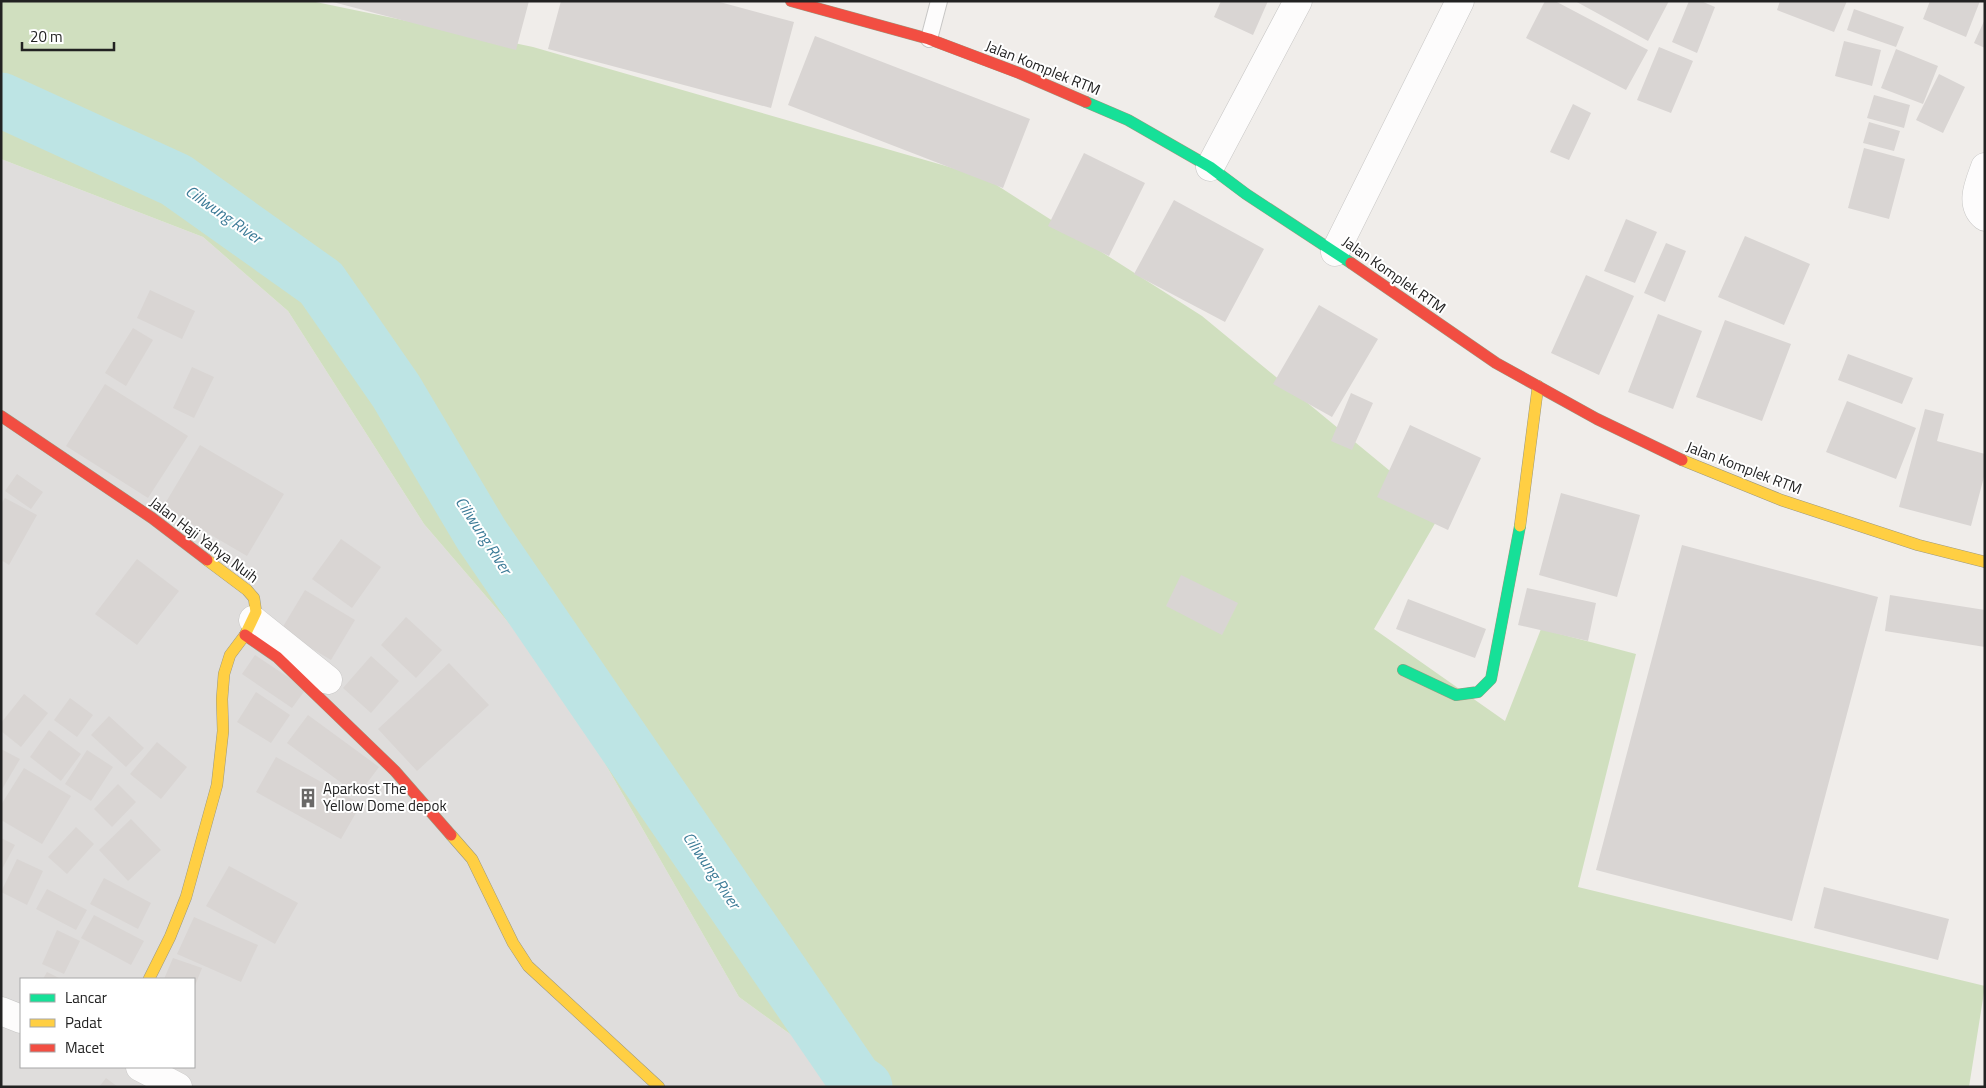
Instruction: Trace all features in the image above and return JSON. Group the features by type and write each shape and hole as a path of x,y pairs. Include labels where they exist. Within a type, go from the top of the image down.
{"street":[{"name":"Jalan Komplek RTM","path":"791,1 929,39 1073,95 1128,120 1210,167 1246,194 1335,252 1496,363 1622,432 1729,480 1781,500 1918,545 1985,562"},
{"path":"1210,167 1298,1"},
{"path":"1335,252 1460,1"},
{"path":"1985,168 1976,203 1978,212 1985,217"},
{"path":"1403,670 1456,695 1478,692 1491,679 1523,509 1538,386"},
{"name":"Jalan Haji Yahya Nuih","path":"1,416 152,518 248,590 254,598 256,605 248,627"},
{"path":"248,627 328,680"},
{"path":"150,978 170,937 186,897 215,794 223,731 222,699 224,674 230,655 248,627"},
{"path":"248,627 395,771 472,858 513,943 528,966 659,1087"},
{"path":"1,1011 20,1019"},
{"path":"142,1068 178,1087"}],"lane":[{"path":"929,39 939,1"}],"shaded area":[{"path":"1,159 203,237 288,311 424,524 556,678 739,997 863,1087 1,1087"}],"green space":[{"path":"1,1 311,1 533,47 984,177 1202,316 1441,513 1374,629 1505,721 1541,629 1636,654 1578,887 1985,986 1969,1087 863,1087 739,997 556,678 424,524 288,311 203,237 1,159"}],"building":[{"path":"329,1 529,1 516,50"},
{"path":"561,1 716,1 794,22 771,108 548,49"},
{"path":"1221,1 1268,1 1253,35 1214,17"},
{"path":"1545,1 1555,1 1648,50 1626,90 1526,38"},
{"path":"1575,1 1669,1 1648,41"},
{"path":"1689,1 1701,1 1715,7 1697,53 1672,42"},
{"path":"1780,1 1847,1 1834,32 1777,10"},
{"path":"1930,1 1980,1 1966,37 1923,19"},
{"path":"1854,9 1904,27 1896,47 1847,30"},
{"path":"1985,19 1985,48 1974,43"},
{"path":"815,36 1030,119 1003,188 788,105"},
{"path":"1844,41 1881,50 1872,86 1835,76"},
{"path":"1659,47 1693,61 1671,113 1637,100"},
{"path":"1896,49 1938,66 1923,104 1881,88"},
{"path":"1939,74 1965,87 1943,133 1916,120"},
{"path":"1874,95 1910,105 1904,128 1867,118"},
{"path":"1573,104 1591,113 1569,160 1550,152"},
{"path":"1869,122 1900,131 1894,151 1863,143"},
{"path":"1864,148 1905,159 1889,219 1848,208"},
{"path":"1084,153 1145,183 1109,256 1048,226"},
{"path":"1174,200 1264,249 1225,322 1134,274"},
{"path":"1626,219 1657,232 1635,283 1604,271"},
{"path":"1745,236 1810,264 1784,325 1718,297"},
{"path":"1666,243 1686,251 1665,302 1644,293"},
{"path":"1586,275 1634,296 1599,375 1551,353"},
{"path":"150,290 195,311 182,339 137,318"},
{"path":"1319,305 1378,339 1332,417 1273,384"},
{"path":"1658,314 1702,331 1673,409 1628,392"},
{"path":"1725,320 1791,344 1762,421 1696,397"},
{"path":"133,328 153,340 126,386 105,373"},
{"path":"1848,354 1913,378 1902,404 1838,380"},
{"path":"192,367 214,377 194,418 173,408"},
{"path":"105,384 188,436 148,498 66,446"},
{"path":"1351,393 1373,403 1352,450 1331,441"},
{"path":"1847,401 1916,428 1896,479 1826,452"},
{"path":"1925,409 1944,414 1937,441 1985,454 1985,473 1971,526 1899,507"},
{"path":"1410,425 1481,458 1448,530 1377,497"},
{"path":"200,445 284,494 247,556 163,507"},
{"path":"17,474 43,492 31,509 5,491"},
{"path":"1561,493 1640,515 1617,597 1539,575"},
{"path":"5,498 37,515 9,565 1,560 1,504"},
{"path":"341,539 381,567 352,608 312,579"},
{"path":"1682,545 1878,597 1792,921 1596,870"},
{"path":"137,559 179,591 137,645 95,614"},
{"path":"1181,575 1238,603 1222,635 1166,606"},
{"path":"1527,588 1596,603 1588,641 1518,625"},
{"path":"305,590 355,620 331,660 281,630"},
{"path":"1890,595 1985,610 1985,647 1885,631"},
{"path":"1408,599 1486,629 1475,658 1396,629"},
{"path":"406,617 442,650 416,678 381,645"},
{"path":"255,655 306,689 292,708 242,674"},
{"path":"371,656 399,681 371,713 343,688"},
{"path":"449,663 489,705 417,771 378,729"},
{"path":"256,692 290,715 271,743 237,722"},
{"path":"24,694 48,713 21,747 1,731 1,723"},
{"path":"70,698 93,715 77,737 54,720"},
{"path":"308,715 379,767 358,795 287,743"},
{"path":"109,716 144,748 126,767 91,735"},
{"path":"49,730 81,754 61,781 30,757"},
{"path":"157,742 187,767 161,799 130,774"},
{"path":"1,749 20,759 1,791"},
{"path":"87,750 113,767 91,801 65,784"},
{"name":"Aparkost The Yellow Dome depok","path":"276,757 361,804 341,839 256,792"},
{"path":"24,768 71,796 42,844 1,820 1,805"},
{"path":"118,784 136,802 112,827 94,809"},
{"path":"131,819 161,850 128,881 99,850"},
{"path":"76,827 94,844 67,874 48,857"},
{"path":"1,838 15,845 1,871"},
{"path":"17,859 43,871 27,905 1,892"},
{"path":"229,866 298,903 275,944 206,906"},
{"path":"104,878 151,903 138,929 90,904"},
{"path":"1824,887 1949,919 1938,960 1814,928"},
{"path":"47,889 87,910 76,930 36,909"},
{"path":"94,915 144,941 131,965 81,938"},
{"path":"194,917 258,945 241,982 177,954"},
{"path":"57,930 80,941 64,974 42,964"},
{"path":"173,958 202,968 195,986 195,978 164,978"},
{"path":"47,972 59,978 44,978"},
{"path":"106,1078 118,1087 99,1087"}],"waterway":[{"name":"Ciliwung River","path":"1,100 176,180 321,283 396,391 481,534 855,1080 865,1087"}],"traffic: fast":[{"path":"1086,102 1128,120 1210,167 1246,194 1351,263"},
{"path":"1403,670 1456,695 1478,692 1491,679 1520,526"}],"traffic: slow":[{"path":"1520,526 1538,386"},
{"path":"1682,460 1781,500 1918,545 1985,562"},
{"path":"150,978 170,937 186,897 217,785 223,731 222,699 224,674 230,655 245,635 256,612 254,598 247,590 207,560"},
{"path":"451,835 472,859 513,943 528,966 659,1087"}],"traffic: jam":[{"path":"791,1 929,39 1019,73 1086,102"},
{"path":"1351,263 1496,363 1597,419 1682,460"},
{"path":"1,416 152,518 207,560"},
{"path":"245,635 277,657 395,771 451,835"}],"place":[{"name":"Aparkost The Yellow Dome depok","path":"308,798"}]}
